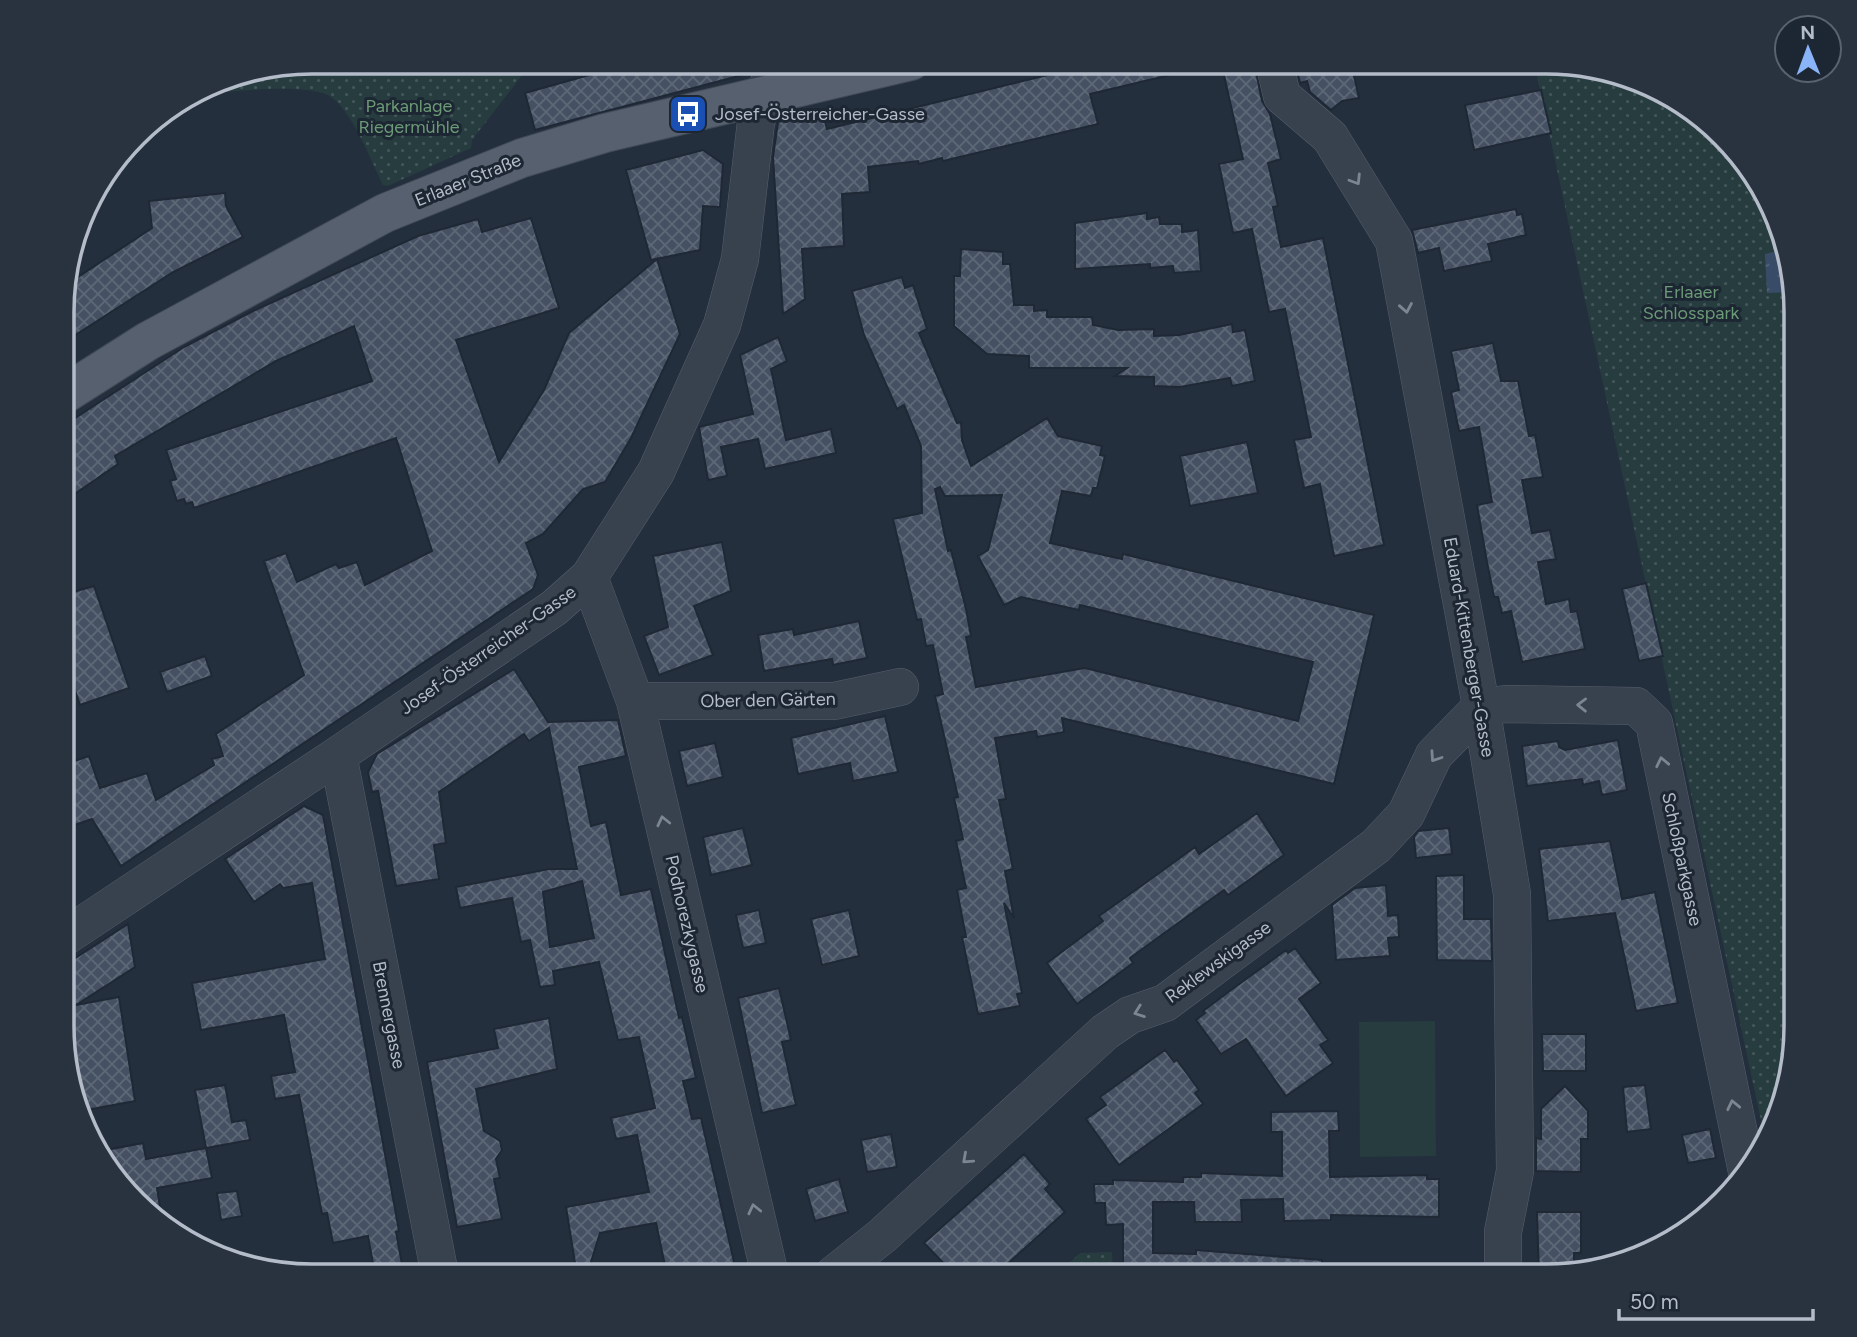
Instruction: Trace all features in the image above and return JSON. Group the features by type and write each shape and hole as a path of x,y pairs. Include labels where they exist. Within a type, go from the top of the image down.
{"main road":[{"name":"Erlaaer Straße","path":"74,388 148,341 385,213 534,154 770,79 809,74"}],"street":[{"name":"Eduard-Kittenberger-Gasse","path":"1277,74 1282,96 1330,137 1394,241 1481,707 1512,894 1515,1171 1503,1232 1503,1264"},
{"name":"Josef-Österreicher-Gasse","path":"74,931 554,608 589,577 656,472 722,326 740,259 756,122 770,79"},
{"name":"Podhorezkygasse","path":"589,577 635,701 767,1263"},
{"name":"Ober den Gärten","path":"635,701 834,701 900,687"},
{"name":"Schloßparkgasse","path":"1481,707 1506,704 1636,706 1654,723 1744,1156"},
{"name":"Reklewskigasse","path":"848,1263 882,1236 1105,1032 1130,1015 1165,1003 1376,846 1406,814 1434,755 1481,707"},
{"name":"Brennergasse","path":"338,755 438,1263"}],"green space":[{"name":"Parkanlage Riegermühle","path":"296,74 523,74 472,140 471,148 388,186 383,185 347,114 331,97 304,90 218,93 265,78"},
{"name":"Erlaaer Schlosspark","path":"1537,74 1561,74 1607,82 1664,105 1690,123 1724,155 1752,193 1765,220 1779,265 1783,296 1783,1041 1779,1072 1762,1124"},
{"path":"1435,1021 1436,1156 1360,1157 1359,1022"},
{"path":"1112,1252 1112,1264 1068,1264 1080,1253"}],"water":[{"path":"1775,252 1783,292 1767,293 1765,254"}],"building":[{"path":"593,74 746,74 535,130 525,93"},
{"path":"1051,74 1174,74 1090,94 1098,124 943,161 942,158 919,164 918,161 868,167 870,192 842,194 844,246 802,249 805,299 783,314 773,157 778,122 822,110 827,129"},
{"path":"1224,74 1256,74 1262,101 1270,114 1281,159 1268,163 1278,206 1273,207 1281,247 1323,238 1384,545 1334,556 1320,484 1304,488 1294,440 1311,437 1285,309 1269,312 1252,229 1233,233 1219,164 1243,159"},
{"path":"1298,74 1354,74 1359,98 1342,101 1331,110 1310,92 1307,81 1300,83"},
{"path":"1541,90 1551,133 1474,150 1465,105"},
{"path":"703,150 723,164 720,207 703,206 700,250 651,260 626,170"},
{"path":"225,193 226,206 243,237 173,272 74,336 76,278 152,228 149,201"},
{"path":"1516,209 1517,215 1522,214 1526,235 1488,244 1492,261 1444,271 1439,248 1418,253 1412,230"},
{"path":"1147,213 1147,219 1159,217 1160,224 1182,224 1182,232 1198,230 1201,271 1174,273 1173,266 1150,268 1150,264 1075,269 1075,223"},
{"path":"531,218 559,308 456,340 499,462 544,390 569,333 657,259 680,334 631,438 605,482 583,489 543,534 526,543 538,575 533,589 121,866 92,819 74,825 74,761 89,756 100,788 147,773 156,800 214,765 212,759 223,756 216,734 304,675 264,561 286,553 297,582 336,564 339,568 357,562 365,585 432,551 396,438 194,508 192,502 186,504 184,499 177,501 170,481 176,479 166,450 372,381 354,326 276,361 115,456 118,464 74,494 74,419 184,347 253,311 418,236 478,219 482,232"},
{"path":"961,249 1003,252 1003,264 1010,264 1014,305 1034,305 1034,311 1047,310 1047,317 1092,317 1093,325 1118,330 1154,329 1154,336 1179,335 1232,324 1233,332 1245,330 1255,381 1232,386 1230,378 1180,387 1154,386 1154,377 1115,376 1127,368 1029,368 1029,356 987,354 954,326 954,276 960,276"},
{"path":"902,277 905,288 913,285 927,329 919,333 957,423 961,422 962,440 971,466 1047,418 1058,436 1102,446 1100,455 1105,456 1097,488 1093,488 1091,496 1062,491 1050,543 1122,559 1123,554 1374,615 1334,784 1062,718 1064,732 1037,737 1036,731 995,738 1006,799 999,800 1013,869 1005,871 1014,918 1004,903 1022,993 1017,994 1020,1006 978,1014 962,937 966,937 957,890 966,888 956,841 963,839 954,798 958,797 935,696 943,694 933,645 926,646 921,619 917,620 893,519 922,513 921,446 904,405 897,409 864,335 852,291","holes":["940,487 945,496 1002,495 988,550 978,556 1004,605 1021,597 1079,610 1080,605 1313,662 1298,721 1085,668 976,687 966,637 971,636 966,609 951,550 948,551 935,489"]},
{"path":"778,337 787,361 771,369 786,440 831,429 836,453 765,469 758,439 721,447 727,476 708,480 699,427 753,414 740,355"},
{"path":"1493,343 1501,381 1518,381 1529,436 1535,435 1543,477 1522,480 1532,533 1550,530 1556,559 1538,562 1546,604 1569,599 1571,612 1577,611 1585,649 1522,662 1511,611 1502,613 1498,597 1494,597 1487,562 1477,505 1492,502 1479,427 1459,431 1451,392 1459,390 1451,351"},
{"path":"1247,442 1258,493 1190,506 1180,456"},
{"path":"722,542 731,591 694,606 713,655 659,675 644,636 668,627 653,556"},
{"path":"1646,583 1663,656 1639,661 1622,589"},
{"path":"94,586 129,688 80,705 74,688 74,592"},
{"path":"859,621 867,658 833,665 832,659 764,671 758,635 793,629 794,635"},
{"path":"205,656 212,676 167,692 160,672"},
{"path":"514,669 548,722 618,720 626,756 579,767 591,826 606,822 621,895 651,889 679,1018 682,1017 696,1078 683,1081 692,1119 701,1118 734,1263 665,1263 656,1223 600,1233 591,1263 575,1263 566,1207 649,1192 637,1135 616,1139 611,1118 655,1108 639,1037 618,1040 599,962 553,971 555,985 540,987 530,940 521,942 512,898 460,908 456,887 549,869 577,869 549,728 529,741 524,734 439,792 446,843 434,845 439,879 396,886 378,791 372,792 368,772 377,754","holes":["582,881 594,938 550,947 543,892"]},
{"path":"885,716 898,772 853,781 850,763 798,774 791,738"},
{"path":"1618,740 1627,790 1602,795 1599,781 1583,785 1582,779 1527,786 1522,746 1558,741 1559,747 1565,750"},
{"path":"715,743 723,777 687,786 679,751"},
{"path":"304,806 323,815 399,1231 396,1232 402,1263 373,1263 368,1236 333,1243 327,1213 322,1214 299,1095 275,1099 271,1076 295,1072 284,1015 201,1030 192,983 325,959 312,883 283,888 280,884 254,902 225,859"},
{"path":"1257,813 1284,855 1228,895 1224,890 1203,905 1130,958 1133,963 1077,1004 1047,963 1103,921 1099,916 1195,847 1199,854"},
{"path":"743,828 752,865 711,875 703,837"},
{"path":"1449,828 1452,854 1416,858 1414,837 1418,831"},
{"path":"1610,841 1622,899 1655,892 1678,1003 1636,1011 1615,913 1548,921 1539,849"},
{"path":"1464,875 1464,919 1491,919 1492,961 1437,960 1436,876"},
{"path":"1386,885 1388,916 1398,915 1399,937 1388,938 1390,956 1336,960 1332,905 1355,888"},
{"path":"759,910 766,943 743,948 736,915"},
{"path":"849,910 859,956 822,965 811,919"},
{"path":"128,924 135,967 76,1005 119,997 135,1101 89,1109 78,1072 74,1041 74,959"},
{"path":"1295,948 1321,983 1299,999 1328,1040 1320,1045 1333,1063 1286,1096 1246,1039 1221,1054 1196,1020 1205,1013 1203,1011 1286,950 1288,953"},
{"path":"779,988 791,1040 782,1042 796,1105 762,1113 738,998"},
{"path":"549,1018 557,1069 476,1089 484,1131 500,1141 502,1150 496,1159 500,1178 494,1179 502,1219 457,1227 427,1062 498,1048 494,1029"},
{"path":"1542,1034 1586,1034 1586,1071 1543,1071"},
{"path":"1165,1050 1174,1062 1177,1060 1199,1090 1195,1093 1203,1104 1119,1165 1086,1119 1106,1105 1100,1097"},
{"path":"225,1085 232,1122 246,1120 250,1140 206,1148 195,1090"},
{"path":"1645,1085 1651,1129 1627,1132 1623,1087"},
{"path":"1565,1086 1588,1111 1588,1139 1581,1139 1581,1172 1536,1171 1536,1138 1541,1139 1541,1109"},
{"path":"1338,1111 1339,1131 1329,1131 1330,1177 1427,1175 1427,1179 1439,1179 1439,1217 1331,1215 1331,1220 1284,1221 1283,1199 1241,1200 1242,1222 1195,1222 1194,1202 1153,1202 1153,1253 1196,1254 1196,1250 1322,1260 1322,1264 1123,1264 1123,1224 1106,1225 1105,1203 1095,1203 1094,1184 1113,1184 1113,1180 1183,1182 1183,1177 1201,1177 1201,1173 1282,1176 1282,1132 1271,1132 1271,1112"},
{"path":"1710,1129 1716,1158 1688,1163 1682,1135"},
{"path":"891,1134 897,1167 867,1172 861,1140"},
{"path":"143,1143 146,1159 206,1148 212,1178 157,1188 160,1208 133,1182 109,1150"},
{"path":"1024,1154 1050,1184 1045,1189 1065,1212 1008,1264 944,1264 924,1243"},
{"path":"839,1179 848,1212 815,1221 806,1189"},
{"path":"237,1191 242,1216 221,1220 217,1193"},
{"path":"1537,1212 1581,1212 1581,1253 1574,1253 1574,1261 1539,1264"}],"place":[{"name":"Josef-Österreicher-Gasse","path":"688,114"}]}
